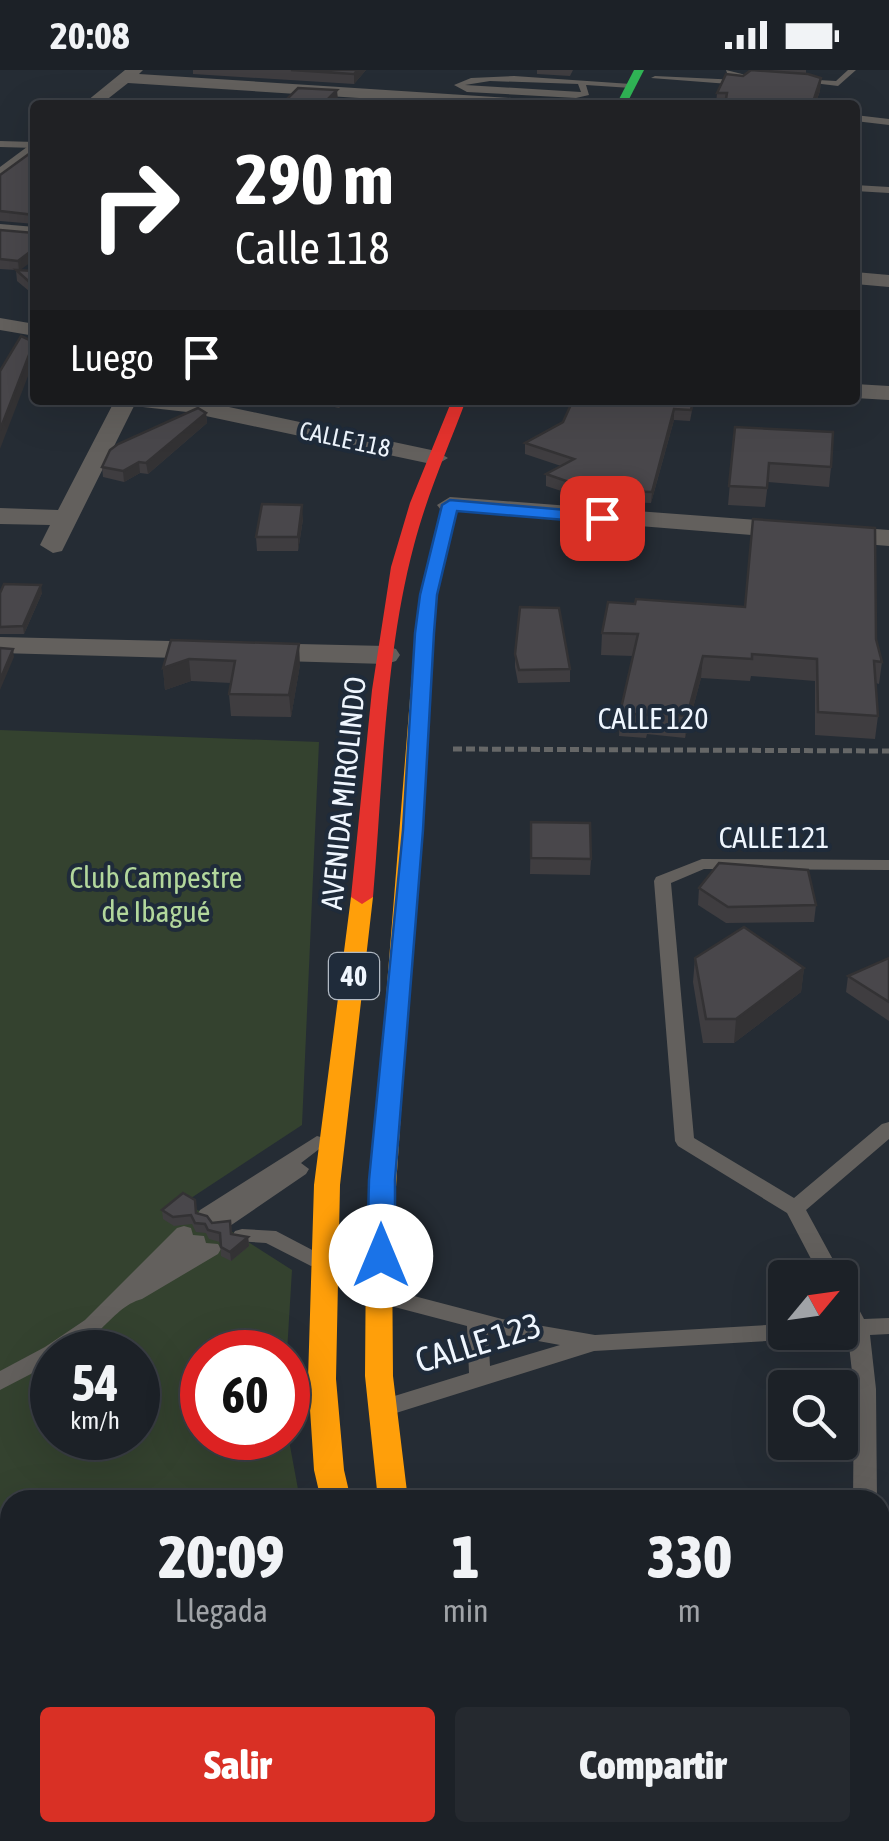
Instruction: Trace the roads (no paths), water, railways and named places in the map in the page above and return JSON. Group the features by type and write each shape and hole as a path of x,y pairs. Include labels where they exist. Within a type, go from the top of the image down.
{"main road":[{"name":"AVENIDA MIROLINDO","path":"334,1490 322,1379 322,1264 386,655 401,564 456,405"},
{"name":"40","path":"391,1490 381,1435 382,1180 424,633"}],"street":[{"path":"96,100 130,74 355,100 380,70"},
{"path":"0,176 30,152"},
{"path":"0,230 30,232"},
{"path":"860,278 889,281"},
{"path":"0,324 30,329"},
{"path":"860,391 889,393"},
{"path":"53,545 123,405"},
{"name":"CALLE 118","path":"178,405 436,458"},
{"path":"451,507 889,538"},
{"path":"0,516 66,518"},
{"path":"0,645 386,655"}],"lane":[{"path":"730,70 731,74 762,78"},
{"path":"795,81 838,84 852,70"},
{"path":"581,82 586,93 576,96 467,90 458,85 467,76 485,72 641,86 733,84 742,83 746,76"},
{"path":"860,119 889,122"},
{"path":"0,144 30,149"},
{"path":"860,188 889,190"},
{"name":"CALLE 121","path":"795,1208 685,1141 662,881 702,864 889,865"},
{"path":"822,1260 795,1208 889,1130"},
{"path":"334,1139 262,1194 214,1219 334,1139"},
{"path":"262,1194 254,1205 253,1217 258,1228 322,1264"},
{"path":"242,1236 269,1236"},
{"path":"88,1330 197,1241 118,1303"},
{"name":"CALLE 123","path":"380,1295 476,1320 596,1343 768,1333"},
{"path":"476,1320 480,1380"},
{"path":"858,1328 889,1326"},
{"name":"CALLE 123","path":"382,1408 596,1343"},
{"path":"854,1350 864,1389 866,1490"},
{"path":"0,1381 30,1365"}],"park label":[{"name":"Club Campestre de Ibagué","path":"156,894"}]}
